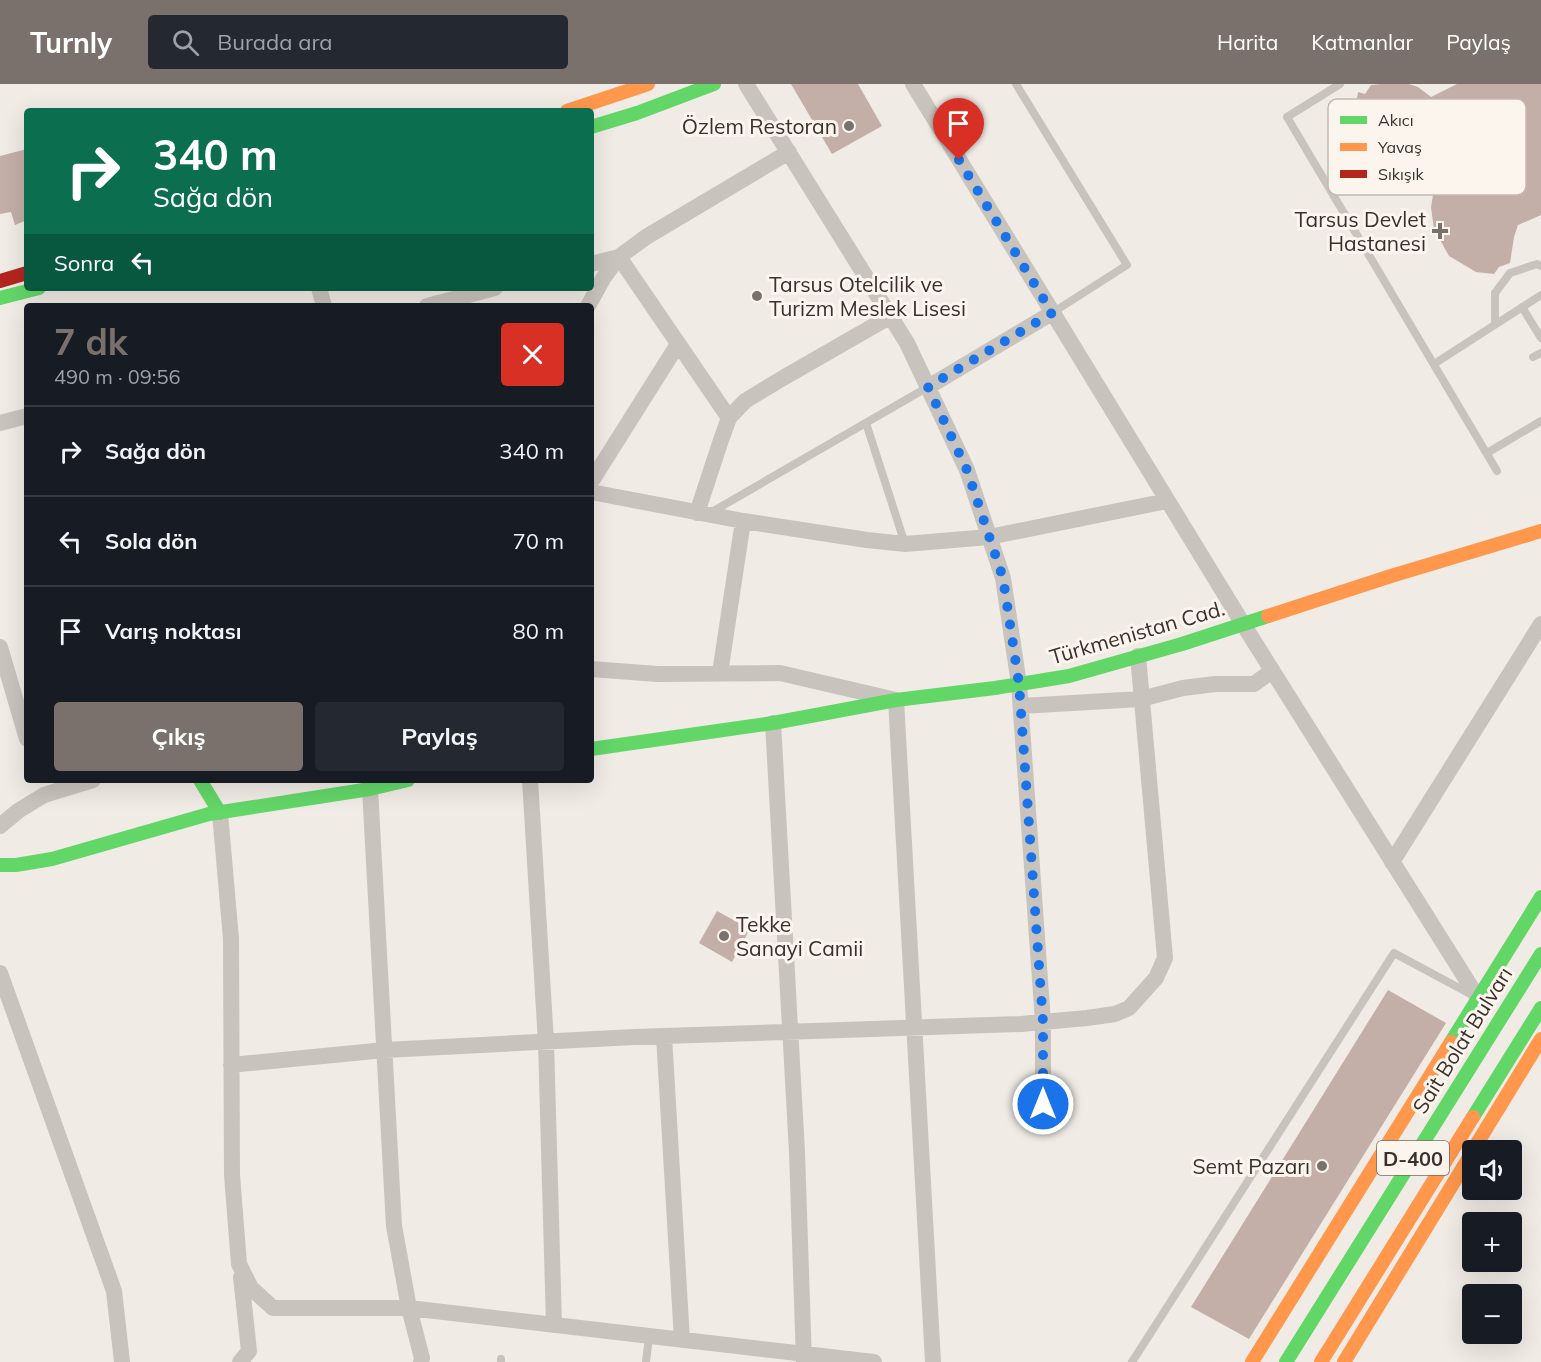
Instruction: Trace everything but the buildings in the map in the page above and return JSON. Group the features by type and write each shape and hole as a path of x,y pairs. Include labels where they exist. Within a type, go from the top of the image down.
{"main road":[{"path":"576,108 648,84"},
{"path":"594,126 637,113 714,84"},
{"path":"0,281 24,274"},
{"path":"0,298 38,292"},
{"name":"Türkmenistan Cad.","path":"594,749 773,723 896,700 1069,676 1138,657 1391,576 1541,531"},
{"path":"203,783 220,813"},
{"path":"0,866 52,859 209,814 395,783"},
{"path":"1252,1362 1541,897"},
{"name":"Sait Bolat Bulvarı","path":"1286,1362 1541,954"},
{"name":"D-400","path":"1322,1362 1541,1008"},
{"path":"1480,1140 1539,1052"},
{"path":"1344,1362 1462,1169"}],"street":[{"path":"746,84 907,343 967,470 1003,578 1021,706 1043,1022 1043,1104"},
{"path":"913,84 1272,671 1478,998"},
{"path":"594,263 619,256 646,237 789,152"},
{"path":"590,303 619,256"},
{"path":"619,256 729,418"},
{"path":"440,303 485,291"},
{"path":"928,387 1052,313"},
{"path":"702,514 720,440 729,418 746,401 891,316"},
{"path":"594,477 678,344"},
{"path":"0,423 24,417"},
{"path":"594,493 743,521 906,544 989,537 1167,501"},
{"path":"720,673 743,521"},
{"path":"1392,862 1541,624"},
{"path":"0,647 24,729"},
{"path":"231,1065 385,1050 664,1036 1043,1022 1116,1014 1129,1008 1156,978 1165,958 1138,657"},
{"path":"594,669 657,674 780,673 896,700 933,1362"},
{"path":"1021,706 1142,699 1204,685 1254,684 1272,671"},
{"path":"773,723 805,1358"},
{"path":"0,826 41,788 74,783"},
{"path":"530,783 546,1042 554,1325"},
{"path":"370,789 394,1226 421,1362"},
{"path":"220,813 231,939 232,1175 249,1351 240,1362"},
{"path":"0,973 114,1291 122,1362"},
{"path":"664,1036 682,1340"},
{"path":"239,1264 250,1288 273,1308 409,1308 682,1340 805,1358 873,1362"}],"lane":[{"path":"1016,84 1127,266 1052,313"},
{"path":"1328,186 1287,117 1340,84"},
{"path":"1334,195 1497,471"},
{"path":"1495,324 1494,293 1505,279 1510,273 1537,264 1541,266"},
{"path":"1434,363 1522,307 1540,300"},
{"path":"1522,307 1541,338"},
{"path":"702,514 928,387"},
{"path":"1487,453 1541,421"},
{"path":"866,423 906,544"},
{"path":"1132,1362 1394,953 1478,998"},
{"path":"646,1362 649,1337"}],"traffic: fast":[{"path":"594,126 637,113 714,84"},
{"path":"0,298 27,291"},
{"path":"594,749 773,723 896,700 1069,676 1182,644 1268,616"},
{"path":"202,783 220,813"},
{"path":"0,865 16,865 52,859 209,814 395,783"},
{"path":"1451,1042 1541,897"},
{"path":"1286,1362 1541,954"},
{"path":"1473,1117 1541,1008"}],"traffic: slow":[{"path":"576,108 648,84"},
{"path":"1268,616 1541,531"},
{"path":"1479,1140 1541,1039"},
{"path":"1252,1362 1451,1042"},
{"path":"1321,1362 1473,1117"},
{"path":"1344,1362 1462,1169"}],"traffic: jam":[{"path":"0,281 24,274"}],"place":[{"name":"Özlem Restoran","path":"849,126"},
{"name":"Tarsus Devlet Hastanesi","path":"1440,231"},
{"name":"Tarsus Otelcilik ve Turizm Meslek Lisesi","path":"757,296"},
{"name":"Tekke Sanayi Camii","path":"724,936"},
{"name":"Semt Pazarı","path":"1322,1166"}],"route":[{"path":"959,160 1052,313 928,387 967,470 1003,578 1019,684 1043,1022 1043,1104"}]}
